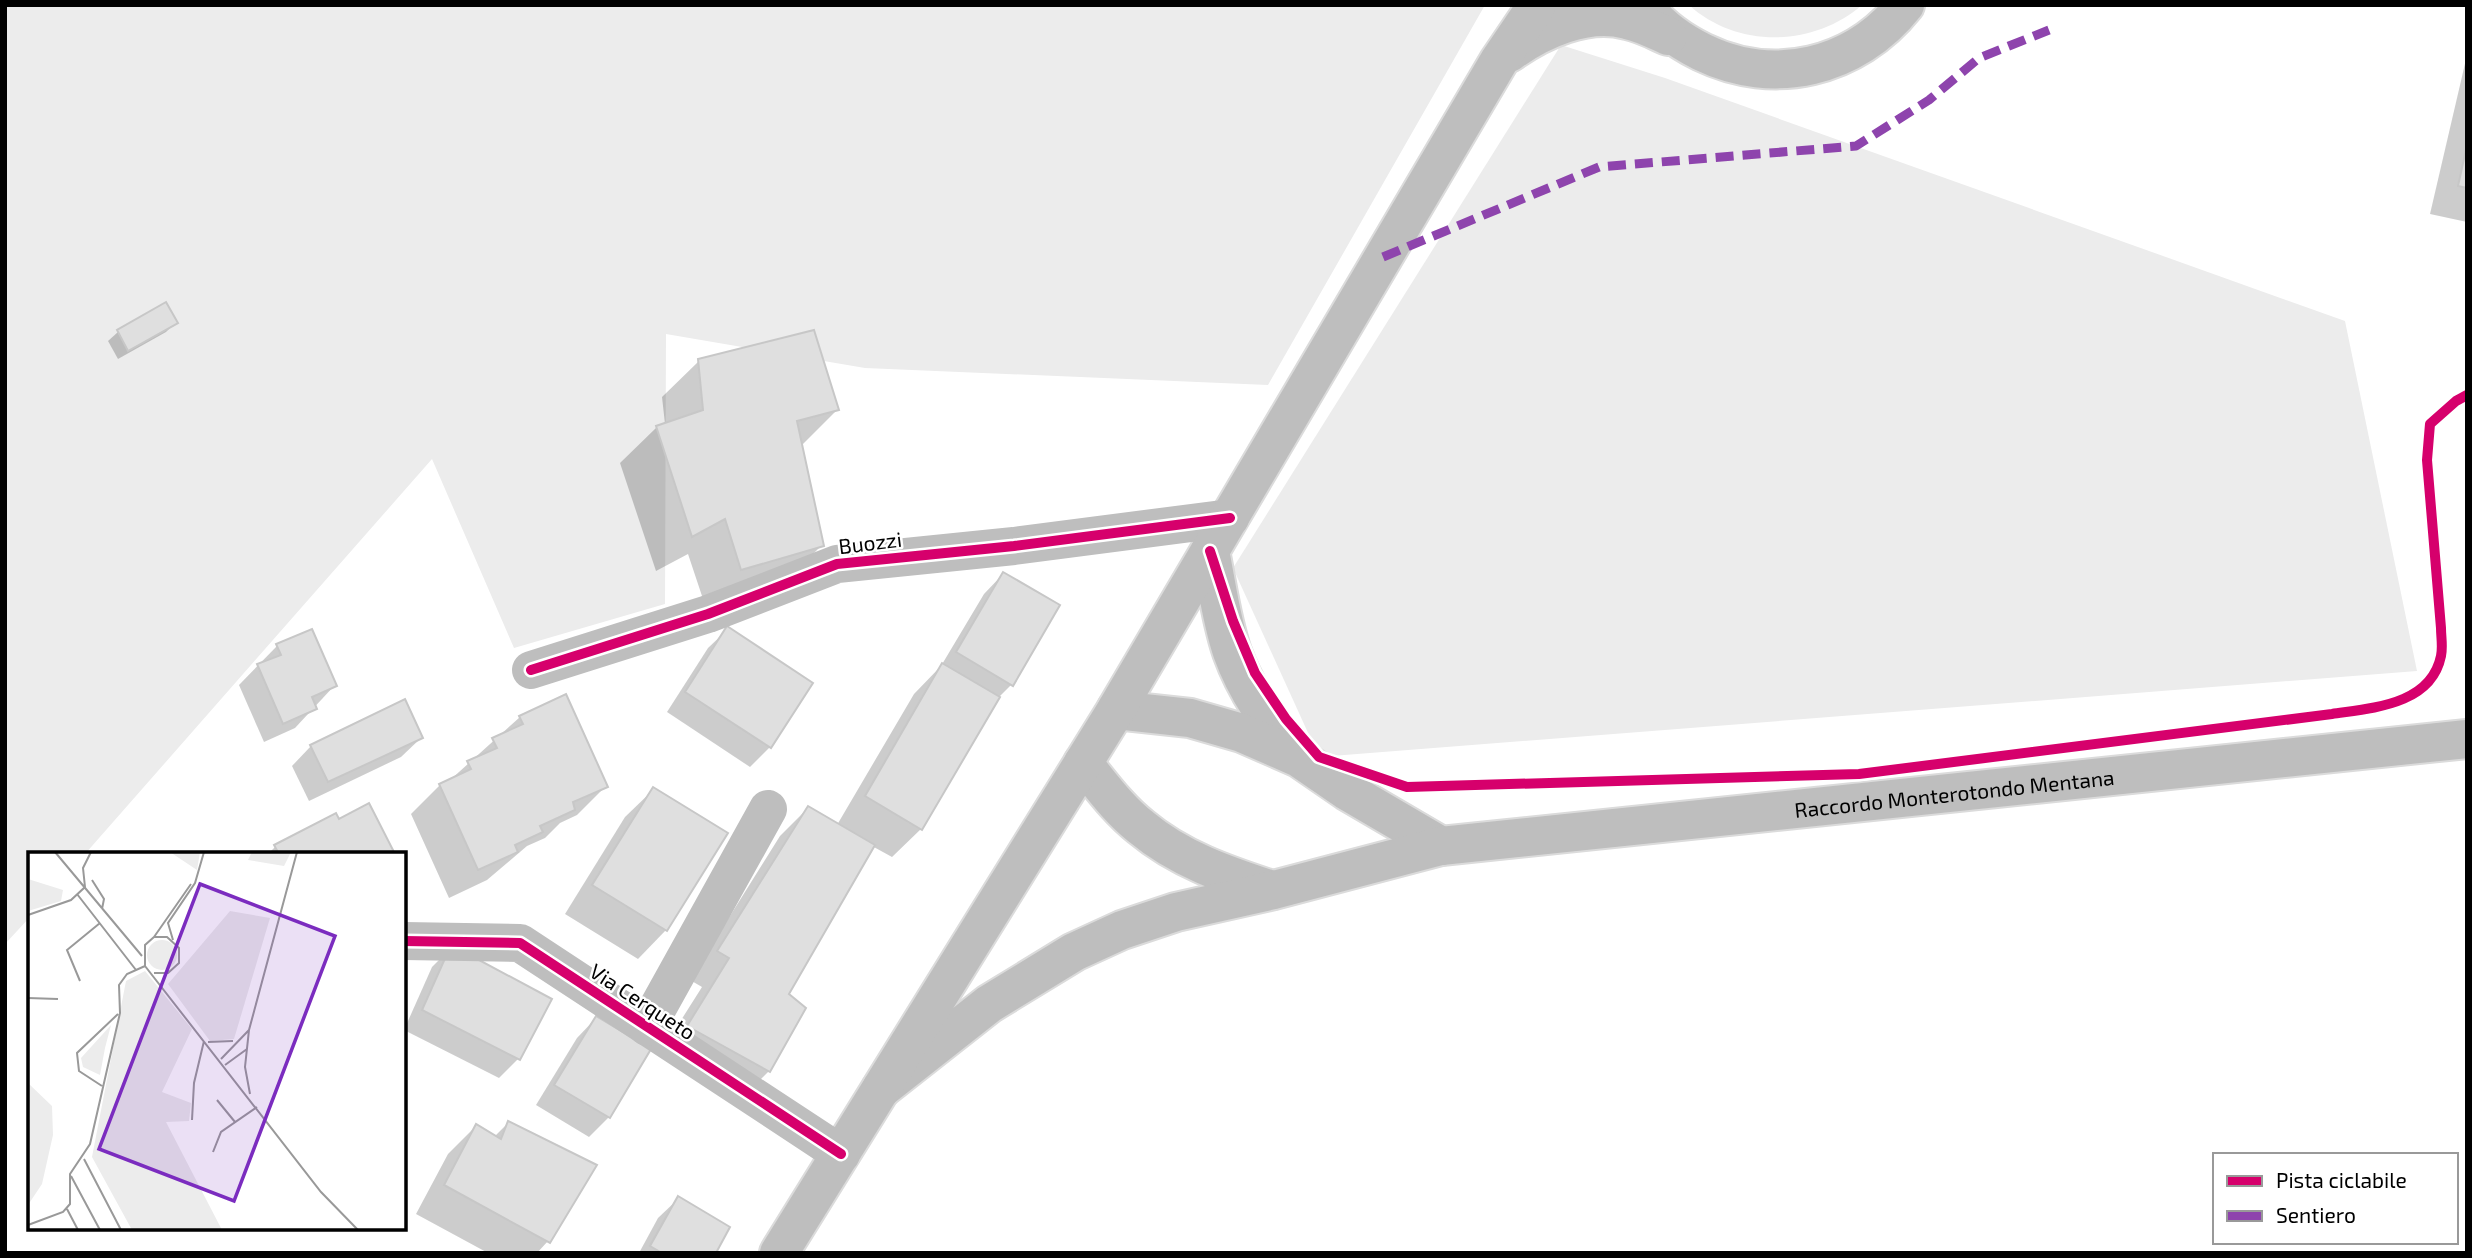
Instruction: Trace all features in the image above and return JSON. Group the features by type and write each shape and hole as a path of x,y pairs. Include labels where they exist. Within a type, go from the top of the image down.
{"main road":[{"path":"779,1253 1116,710 1499,61 1537,5"},
{"path":"1644,5 1651,15 1683,42"},
{"path":"1499,61 1528,40 1552,28 1578,20 1601,17 1626,19 1724,62 1767,70 1812,66 1854,50 1890,23 1905,5"},
{"name":"Buozzi","path":"531,670 708,614 836,564 1013,546 1230,517"},
{"path":"1210,551 1224,626 1241,673 1272,726 1299,758"},
{"path":"1116,710 1190,718 1242,733 1299,758 1347,791 1441,846"},
{"name":"Raccordo Monterotondo Mentana","path":"881,1089 989,1004 1074,952 1122,930 1176,912 1274,890 1441,846 2467,739"},
{"path":"1083,762 1112,799 1139,826 1164,845 1231,877 1274,890"},
{"path":"647,1027 768,809"},
{"name":"Via Cerqueto","path":"406,941 520,943 841,1154"}],"shaded area":[{"path":"5,5 1485,5 1268,385 865,368 666,334 665,604 514,648 432,459 87,852 28,852 28,919 5,944"},
{"path":"1689,5 1862,5 1843,19 1821,29 1776,37 1752,35 1730,29 1708,19"},
{"path":"1561,45 1665,78 2345,321 2417,671 1319,757 1233,568"}],"building":[{"path":"2467,145 2467,188 2458,186"},
{"path":"166,302 178,323 128,351 117,330"},
{"path":"814,330 839,410 797,421 824,546 741,570 725,519 692,537 656,426 703,410 698,359"},
{"path":"1003,572 1060,605 1013,686 956,652"},
{"path":"727,626 813,683 771,748 685,692"},
{"path":"312,629 337,686 312,697 317,709 283,724 257,664 281,655 276,644"},
{"path":"942,663 1000,697 922,830 865,796"},
{"path":"566,694 608,787 573,802 575,810 540,826 543,832 515,845 518,852 478,870 439,784 471,769 467,761 497,748 492,738 523,724 519,716"},
{"path":"405,699 423,738 328,782 310,745"},
{"path":"653,787 728,833 667,931 592,885"},
{"path":"369,803 394,852 278,852 274,845 336,813 339,819"},
{"path":"808,806 875,845 789,994 806,1008 770,1072 687,1026 729,958 717,951"},
{"path":"451,945 552,999 520,1060 422,1010"},
{"path":"596,1016 651,1049 610,1118 554,1085"},
{"path":"508,1121 597,1165 550,1243 444,1185 476,1124 501,1139"},
{"path":"678,1196 730,1227 716,1253 662,1253 650,1246"}],"marked path":[{"path":"1383,257 1599,167 1856,146 1929,100 1979,58 2049,30"}],"cycle path":[{"path":"1210,551 1233,621 1255,673 1286,719 1319,757 1407,787 1859,774 2348,712 2381,706 2413,694 2425,685 2435,672 2442,649 2427,460 2430,424 2467,395"},
{"path":"531,670 708,614 837,564 1014,546 1230,518"},
{"path":"406,941 520,943 841,1154"}]}
